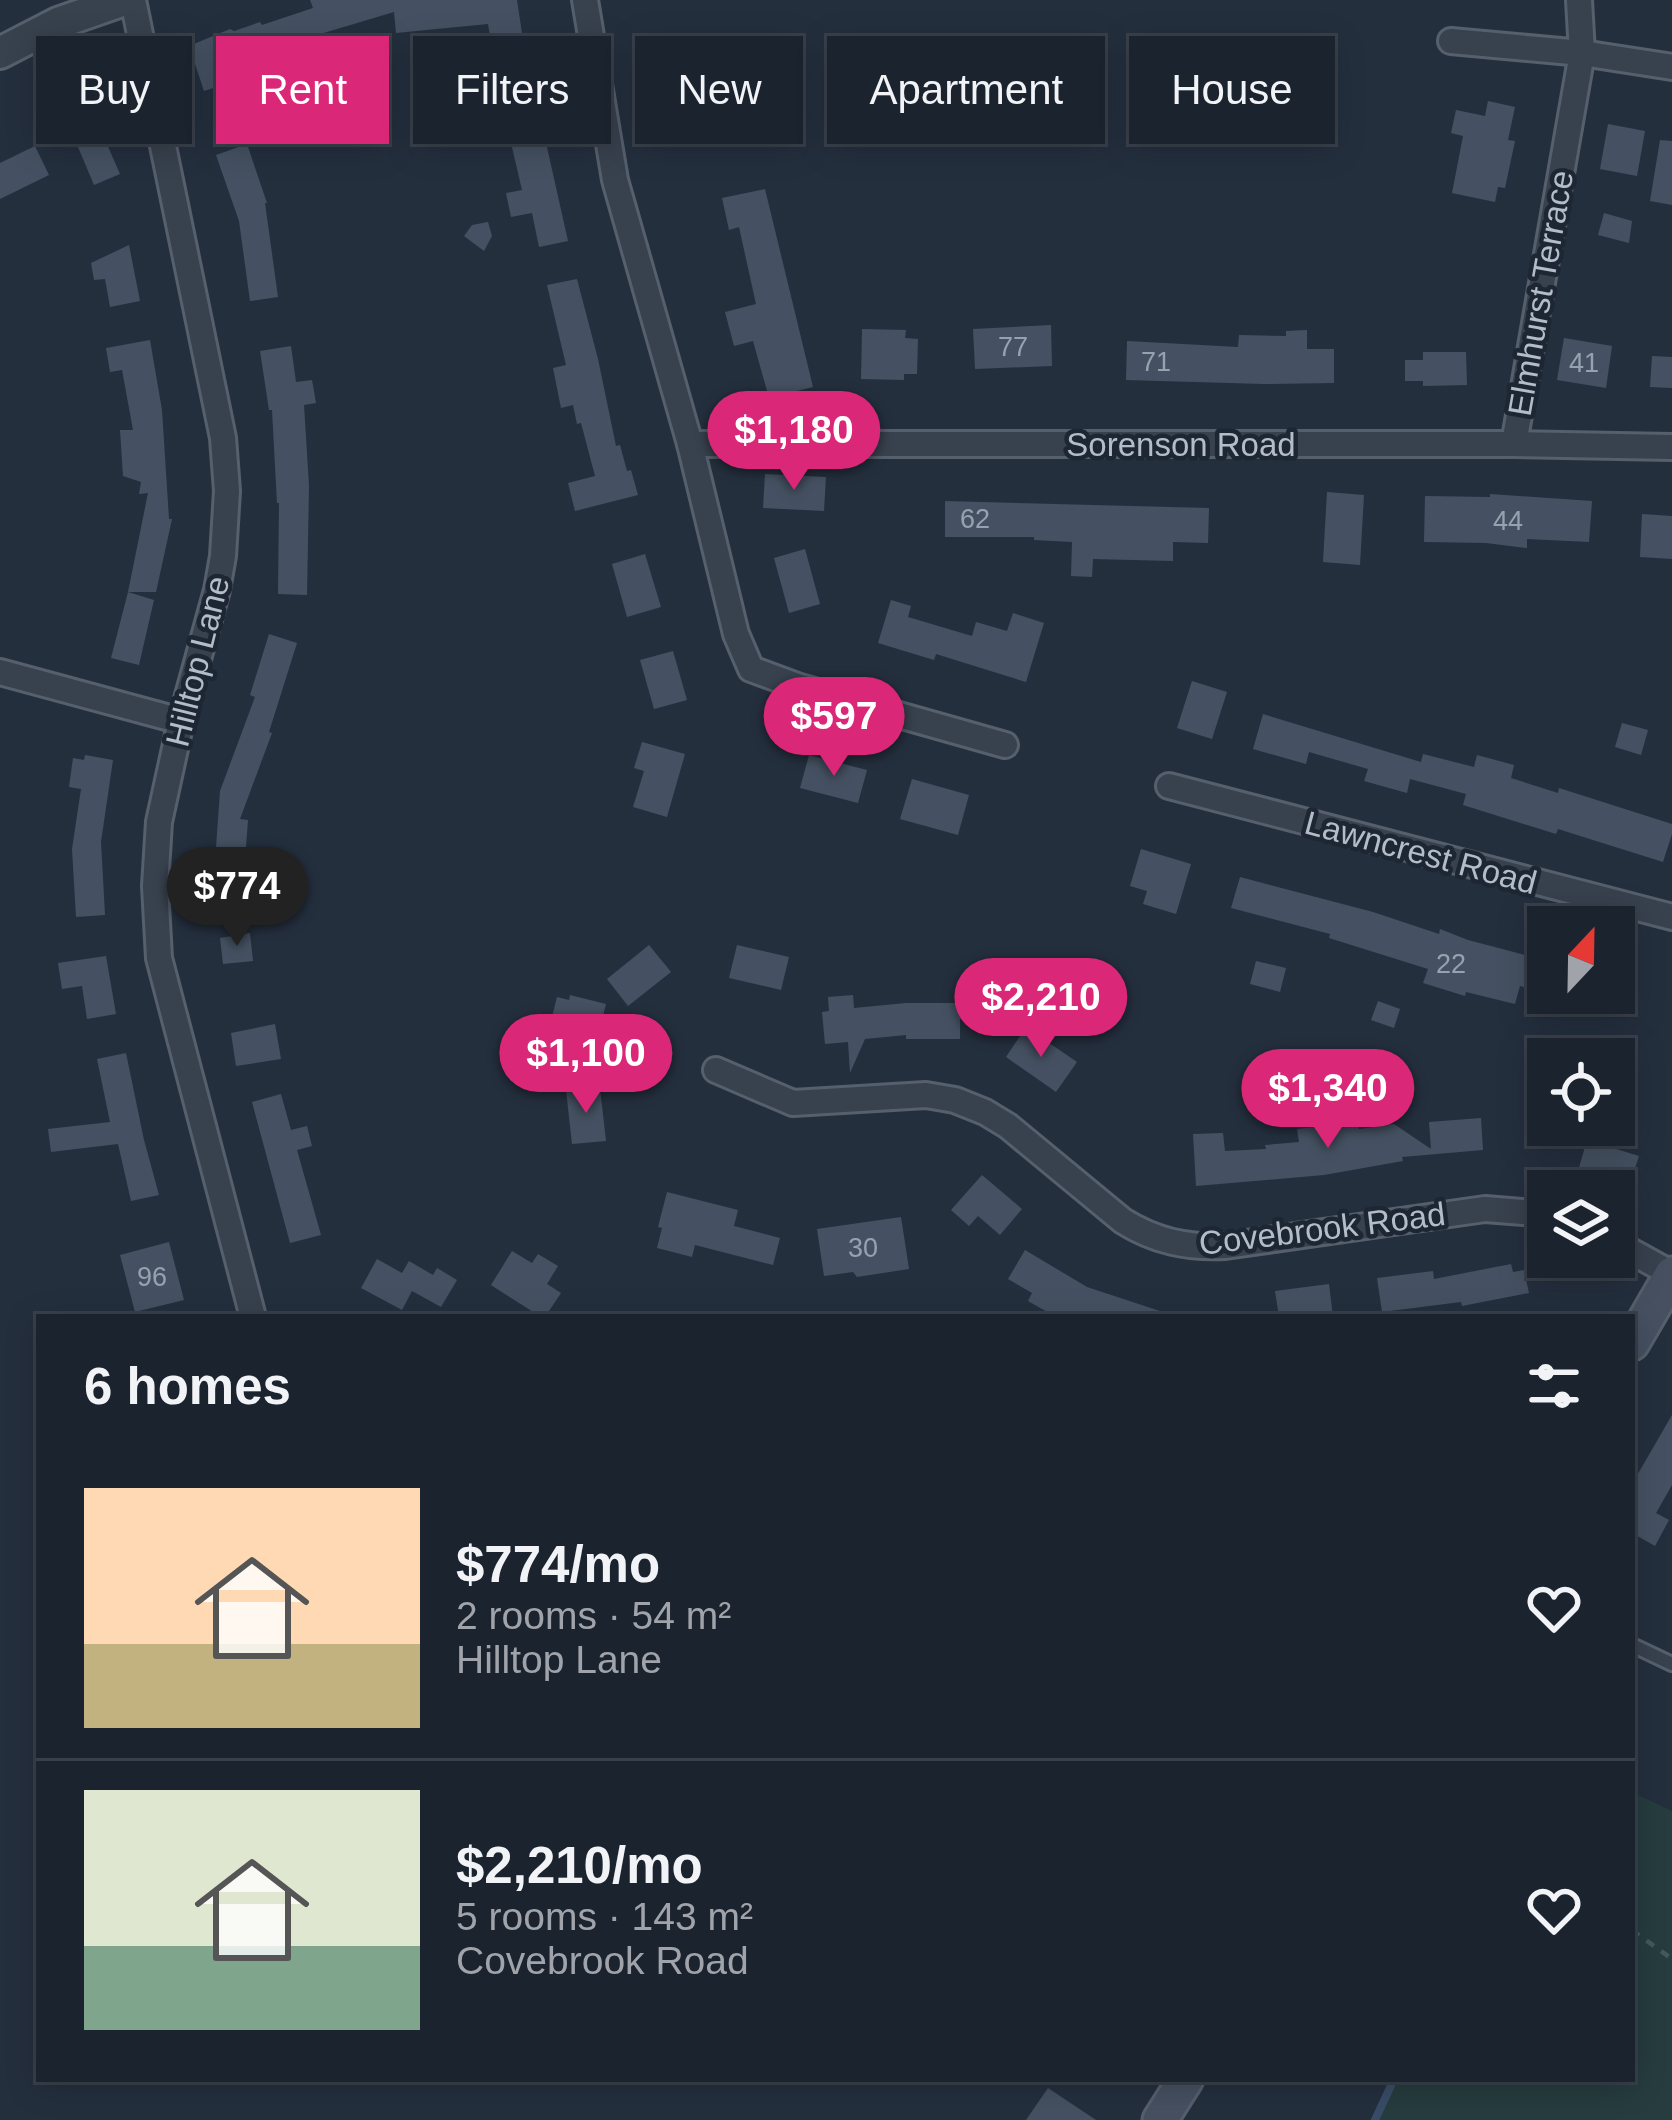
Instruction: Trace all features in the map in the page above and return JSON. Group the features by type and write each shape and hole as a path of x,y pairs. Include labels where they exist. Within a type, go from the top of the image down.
{"main road":[{"path":"1635,1338 1672,1274"},
{"path":"1160,2120 1184,2082"}],"street":[{"path":"0,52 58,23 128,0"},
{"name":"Hilltop Lane","path":"128,0 223,439 227,491 217,590 159,822 155,886 159,958 258,1314"},
{"path":"585,0 615,180 690,444 736,634 751,669 800,688 1005,745"},
{"name":"Elmhurst Terrace","path":"1514,443 1582,52 1579,0"},
{"path":"1451,40 1582,52 1672,67"},
{"name":"Sorenson Road","path":"690,444 1672,447"},
{"path":"0,672 181,721"},
{"name":"Lawncrest Road","path":"1169,786 1672,917"},
{"name":"Covebrook Road","path":"716,1070 793,1102 926,1095 955,1100 1008,1126 1123,1221 1172,1243 1225,1246 1485,1208 1527,1212"},
{"path":"1635,1254 1672,1274"}],"lane":[{"path":"1635,1646 1672,1664"}],"path":[{"path":"1635,1932 1672,1959"}],"green space":[{"path":"1635,1793 1672,1811 1672,2120 1375,2120 1393,2082 1635,2082"}],"building":[{"path":"310,0 517,0 522,36 490,36 488,24 396,33 394,12 314,36 216,36 216,87 204,91 192,45 230,29 262,25 313,8"},
{"path":"1488,101 1515,107 1508,140 1515,141 1505,188 1498,187 1495,202 1452,193 1463,136 1451,133 1456,110 1485,116"},
{"path":"1608,124 1645,131 1637,176 1600,169"},
{"path":"1660,140 1672,141 1672,205 1650,201"},
{"path":"77,144 107,144 120,174 94,185"},
{"path":"247,144 267,203 278,297 250,301 239,221 216,155"},
{"path":"511,144 546,144 568,241 539,247 532,213 511,217 506,193 522,190"},
{"path":"35,146 49,175 0,199 0,163"},
{"path":"765,189 813,387 769,398 753,341 734,346 725,312 756,304 739,227 729,230 722,198"},
{"path":"1604,213 1632,221 1629,243 1598,235"},
{"path":"488,222 492,236 484,251 464,236 472,225"},
{"path":"129,245 140,301 110,307 105,279 94,280 91,263"},
{"path":"577,279 616,446 620,445 638,495 575,511 568,483 595,476 573,405 561,408 553,368 566,365 547,285"},
{"path":"1051,325 1052,366 975,369 973,329"},
{"path":"862,329 906,330 905,338 918,339 917,374 904,374 904,380 861,379"},
{"path":"1307,330 1307,349 1334,349 1334,383 1126,380 1127,341 1238,347 1239,335 1286,336 1286,331"},
{"path":"1564,338 1612,346 1606,388 1557,380"},
{"path":"150,340 172,519 156,592 128,592 148,493 139,494 141,482 123,476 120,430 133,430 122,370 110,372 106,348"},
{"path":"291,346 296,382 312,380 316,403 304,405 309,486 307,595 278,594 279,503 272,410 260,351"},
{"path":"1423,352 1466,352 1467,385 1423,386 1423,381 1405,381 1405,360 1423,360"},
{"path":"1652,356 1672,357 1672,388 1650,387"},
{"path":"765,474 826,477 824,511 763,508"},
{"path":"1327,492 1364,495 1360,565 1323,562"},
{"path":"1490,494 1592,501 1589,542 1527,539 1527,548 1424,542 1425,496"},
{"path":"945,501 1209,508 1208,543 1173,542 1173,561 1093,559 1092,577 1071,576 1072,542 945,537"},
{"path":"1642,514 1672,516 1672,559 1640,557"},
{"path":"805,549 820,604 789,613 774,558"},
{"path":"645,554 661,607 627,617 612,564"},
{"path":"128,592 154,600 139,665 111,658"},
{"path":"891,600 911,606 908,617 972,636 976,622 1007,631 1013,613 1044,623 1026,682 936,654 934,660 878,643"},
{"path":"269,634 297,643 272,733 240,819 248,820 247,907 217,909 214,876 220,791 255,697 250,695"},
{"path":"673,651 687,700 654,709 640,660"},
{"path":"1192,681 1227,692 1212,739 1177,728"},
{"path":"1263,714 1421,762 1423,754 1474,767 1477,755 1514,765 1511,778 1672,824 1663,862 1463,805 1466,794 1410,779 1407,793 1364,781 1368,769 1309,752 1306,764 1253,749"},
{"path":"1622,723 1648,730 1641,755 1615,747"},
{"path":"642,742 685,754 667,817 633,807 644,771 634,768"},
{"path":"85,755 113,760 101,842 105,915 76,917 72,849 81,789 69,787 73,758 84,760"},
{"path":"809,755 867,770 858,803 800,788"},
{"path":"912,779 969,795 958,835 900,819"},
{"path":"1141,849 1191,864 1176,914 1143,904 1147,891 1130,886"},
{"path":"1240,877 1439,934 1440,929 1527,955 1527,988 1520,986 1515,1004 1466,992 1465,996 1423,983 1428,969 1329,938 1330,934 1231,908"},
{"path":"250,933 253,961 223,964 220,938"},
{"path":"649,945 671,972 628,1006 607,979"},
{"path":"737,945 789,957 781,990 729,978"},
{"path":"106,956 116,1014 87,1019 82,986 62,989 58,963"},
{"path":"1256,961 1286,968 1280,992 1250,984"},
{"path":"570,995 606,1004 592,1060 544,1049 557,997 569,1000"},
{"path":"853,995 854,1008 960,1003 960,1039 906,1039 906,1035 865,1039 850,1073 848,1042 825,1044 822,1012 829,1011 828,997"},
{"path":"1378,1001 1400,1009 1394,1028 1371,1020"},
{"path":"275,1024 281,1059 236,1066 231,1033"},
{"path":"1026,1027 1077,1062 1056,1092 1006,1057"},
{"path":"126,1053 159,1195 131,1201 118,1144 51,1152 48,1129 110,1122 97,1059"},
{"path":"600,1088 606,1141 572,1144 566,1090"},
{"path":"281,1094 291,1130 307,1126 312,1146 297,1150 321,1235 290,1243 252,1102"},
{"path":"1481,1118 1483,1150 1402,1157 1403,1161 1324,1175 1196,1186 1193,1134 1223,1133 1225,1151 1266,1149 1265,1145 1299,1142 1297,1129 1358,1122 1359,1129 1394,1124 1431,1149 1429,1122"},
{"path":"1585,1146 1606,1146 1639,1156 1634,1170 1578,1170"},
{"path":"982,1175 1022,1209 1000,1235 978,1216 969,1226 951,1210"},
{"path":"667,1192 738,1210 734,1226 780,1238 773,1265 695,1245 692,1257 657,1248"},
{"path":"901,1217 909,1269 857,1277 853,1272 824,1276 817,1229"},
{"path":"169,1242 184,1300 135,1312 120,1255"},
{"path":"1025,1250 1087,1287 1166,1313 1051,1314 1028,1301 1032,1293 1008,1279"},
{"path":"512,1251 532,1263 538,1254 558,1266 547,1284 561,1293 547,1314 536,1314 491,1285"},
{"path":"377,1259 402,1273 409,1261 433,1275 437,1268 457,1280 441,1307 412,1291 402,1310 361,1288"},
{"path":"1511,1264 1513,1272 1524,1270 1529,1293 1462,1306 1461,1302 1382,1312 1377,1278 1433,1271 1434,1279"},
{"path":"1329,1284 1333,1314 1279,1314 1275,1291"},
{"path":"1672,1415 1672,1485 1656,1513 1669,1520 1655,1546 1635,1535 1635,1479"},
{"path":"1048,2088 1096,2120 1026,2120"}],"waterway":[{"path":"1375,2120 1393,2082"}]}
